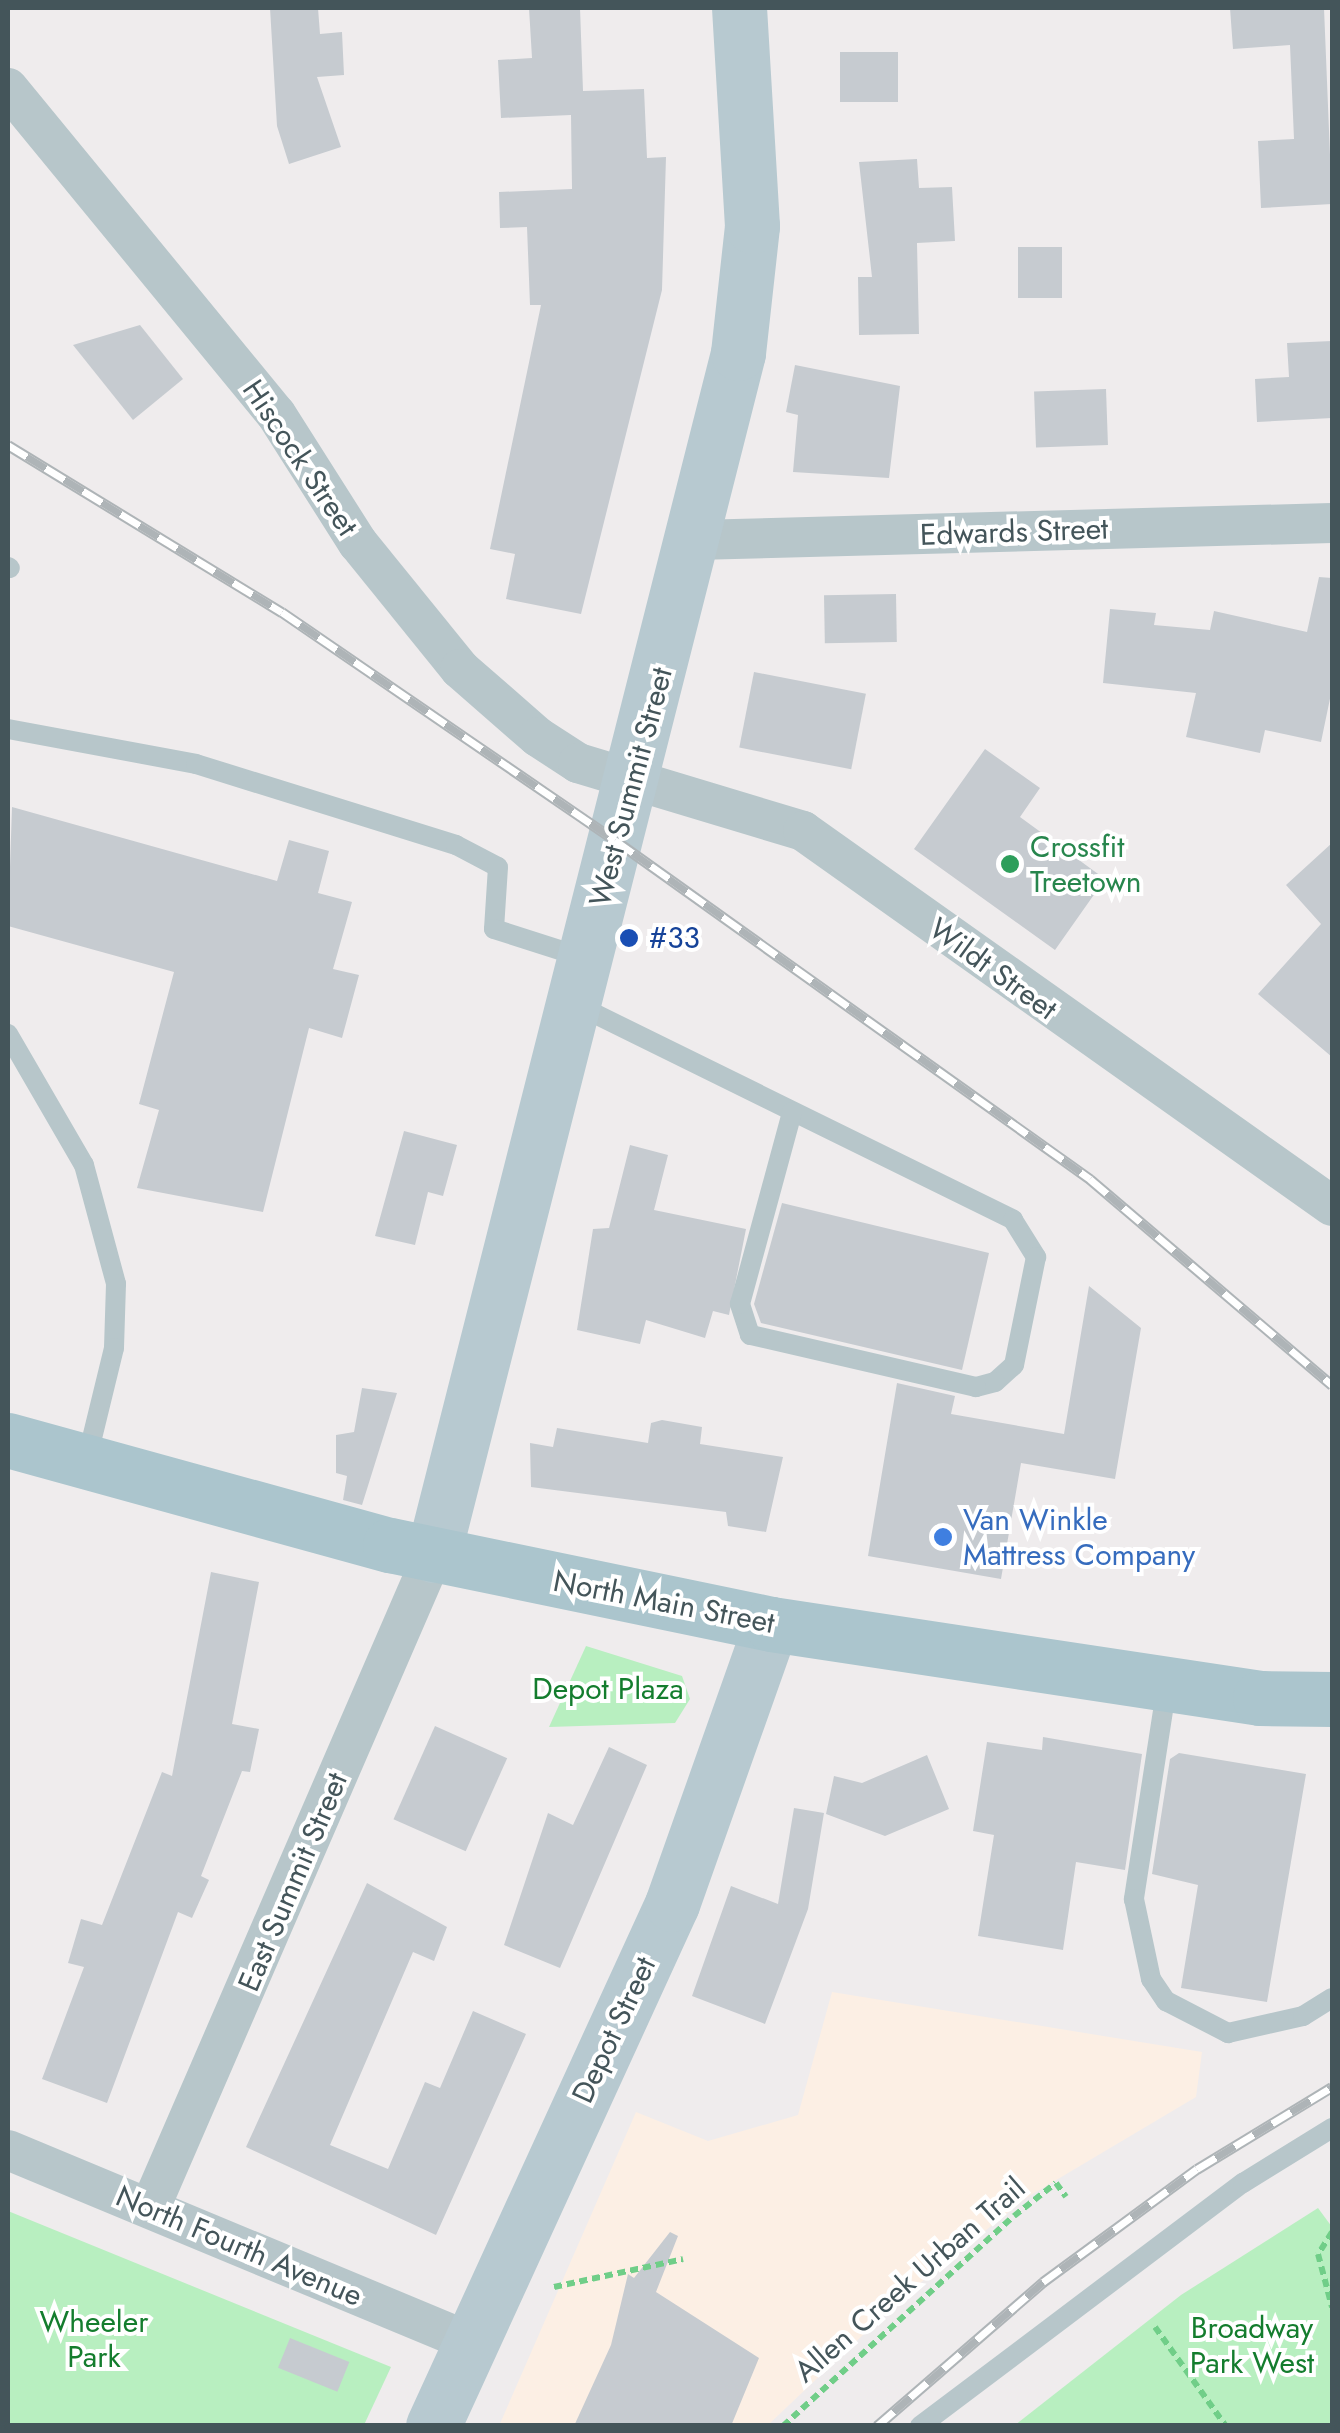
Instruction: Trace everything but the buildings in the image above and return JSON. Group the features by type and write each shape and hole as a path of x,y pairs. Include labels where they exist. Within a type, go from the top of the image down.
{"main road":[{"name":"North Main Street","path":"8,1440 433,1555 770,1624 1167,1685 1332,1700"}],"street":[{"name":"West Summit Street","path":"433,1555 695,540 738,354 752,226 739,8"},
{"name":"Hiscock Street","path":"8,88 276,414 358,543 460,669 551,746 632,782"},
{"name":"Edwards Street","path":"695,540 1332,523"},
{"name":"Wildt Street","path":"632,782 803,832 1332,1206"},
{"name":"East Summit Street","path":"150,2208 433,1555"},
{"name":"Depot Street","path":"433,2426 672,1904 770,1624"},
{"name":"North Fourth Avenue","path":"8,2150 470,2342"}],"lane":[{"path":"8,729 196,764 456,846 498,867 503,894 494,929 792,1112 1012,1220 1028,1236 1036,1256 1014,1365 995,1382 976,1387 750,1335 740,1304 792,1112"},
{"path":"8,1034 16,1062 84,1165 116,1284 114,1348 86,1462"},
{"path":"1167,1685 1134,1899 1151,1979 1166,2001 1228,2033 1303,2016 1332,1998"},
{"path":"920,2426 1243,2183 1332,2128"}],"path":[{"name":"Allen Creek Urban Trail","path":"783,2426 1056,2182 1066,2197"},
{"path":"1331,2233 1318,2254 1332,2307"},
{"path":"554,2287 682,2258"},
{"path":"1155,2327 1226,2426"}],"shaded area":[{"path":"832,1992 1202,2052 1196,2097 1026,2198 904,2296 768,2425 499,2426 636,2112 708,2141 798,2115"}],"green space":[{"name":"Depot Plaza","path":"586,1646 682,1676 690,1699 675,1723 549,1727"},
{"name":"Broadway Park West","path":"1318,2208 1332,2227 1332,2425 1015,2425 1181,2295"},
{"name":"Wheeler Park","path":"8,2211 391,2367 364,2425 8,2425"}],"railway":[{"path":"8,445 282,612 615,840 1090,1179 1332,1385"},
{"path":"877,2426 1043,2282 1197,2169 1332,2087"}],"place":[{"name":"Crossfit Treetown","path":"1010,864"},
{"name":"#33","path":"629,938"},
{"name":"Van Winkle Mattress Company","path":"943,1537"}]}
